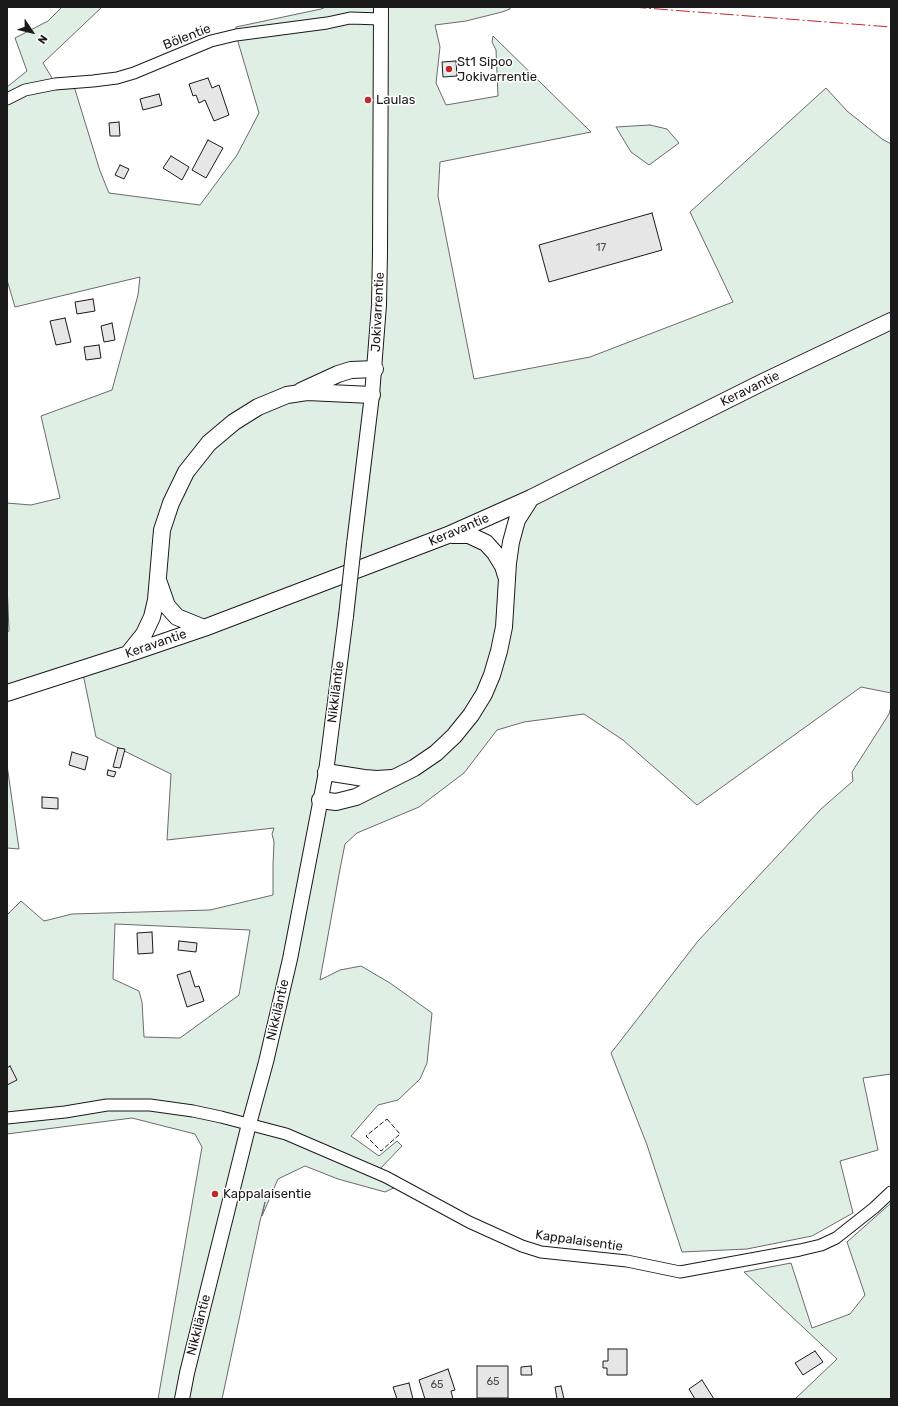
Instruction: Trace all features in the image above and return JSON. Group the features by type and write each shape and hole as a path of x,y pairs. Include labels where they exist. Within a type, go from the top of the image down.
{"main road":[{"name":"Keravantie","path":"7,693 204,628 448,535 531,498 770,379 891,321"},
{"path":"128,654 144,634 152,617 156,600 162,530 171,503 186,472 209,443 234,422 258,407 298,392 338,374 351,370 375,369"},
{"path":"298,392 372,395"},
{"path":"320,800 336,802 356,797 414,768 436,753 454,736 471,715 484,694 492,675 499,651 504,627 508,563 518,520 531,498"},
{"path":"448,535 469,535 486,543 495,553 503,566 507,580"},
{"path":"158,580 167,606 177,617 204,628"},
{"path":"326,772 377,779 398,777"}],"street":[{"name":"Bölentie","path":"7,99 25,90 54,84 117,78 134,73 211,41 236,35 327,23 381,13"},
{"name":"Jokivarrentie","path":"346,616 375,369 380,252 381,13"},
{"name":"Nikkiläntie","path":"182,1399 187,1373 249,1124 266,1062 290,959 326,772 346,616"},
{"name":"Kappalaisentie","path":"7,1118 65,1112 107,1105 150,1106 193,1111 286,1134 386,1177 469,1222 522,1246 541,1252 627,1261 680,1272 821,1245 836,1238 874,1208 891,1192"}],"green space":[{"path":"62,7 102,7 43,63 55,83 73,83 100,171 109,193 200,205 237,155 259,113 236,35 236,27 326,7 510,7 510,9 502,12 466,21 435,25 440,47 436,83 446,105 498,96 496,50 492,42 493,36 591,132 440,162 438,196 474,379 590,357 733,302 690,212 826,88 847,111 882,139 891,144 891,693 861,687 697,805 623,740 584,714 524,722 497,730 464,773 419,807 357,833 345,844 320,980 340,970 361,966 390,983 432,1013 427,1063 420,1079 398,1100 378,1105 351,1136 379,1156 397,1141 402,1146 378,1171 400,1185 385,1192 338,1179 305,1166 278,1179 262,1216 265,1202 260,1221 222,1399 158,1399 202,1147 195,1134 132,1118 7,1134 7,915 21,901 44,921 72,914 210,910 273,895 274,842 272,834 274,828 167,840 171,774 96,737 82,669 7,693 7,632 9,631 7,584 7,503 31,505 60,498 41,416 112,390 138,295 140,277 15,307 7,280 7,87 27,71 15,38 48,21","holes":["375,370 372,395 290,394","531,499 503,566 486,543 447,537","156,600 203,628 128,654","326,772 397,779 320,799","115,924 250,930 239,995 180,1038 144,1037 142,1002 139,991 113,979"]},
{"path":"650,125 667,129 679,143 649,165 631,152 616,127"},
{"path":"891,707 891,1074 863,1078 878,1150 840,1161 853,1213 812,1236 747,1249 682,1252 647,1145 611,1053 698,941 821,809 853,781 852,772 889,714"},
{"path":"7,765 19,849 7,848"},
{"path":"891,1203 891,1399 795,1399 837,1359 744,1272 791,1263 812,1328 850,1314 865,1295 847,1242"}],"building":[{"name":"St1 Sipoo Jokivarrentie","path":"456,61 457,76 443,77 442,62"},
{"path":"208,78 212,88 219,85 229,115 214,121 205,100 199,103 196,95 193,96 189,84"},
{"path":"159,94 162,105 143,110 140,99"},
{"path":"119,122 120,136 110,136 109,123"},
{"path":"208,140 223,148 206,178 192,170"},
{"path":"171,156 189,167 182,180 163,168"},
{"path":"120,165 129,169 124,179 115,175"},
{"path":"652,213 662,250 549,282 539,245"},
{"path":"93,299 95,311 77,314 75,302"},
{"path":"65,318 71,342 56,345 50,321"},
{"path":"112,323 115,340 104,342 101,326"},
{"path":"99,345 101,358 86,360 84,347"},
{"path":"118,748 125,749 120,768 113,767"},
{"path":"72,752 88,757 85,770 69,765"},
{"path":"108,770 116,772 114,777 107,775"},
{"path":"42,797 58,798 58,809 42,808"},
{"path":"152,932 153,953 138,954 137,933"},
{"path":"179,941 197,943 196,952 178,950"},
{"path":"190,971 195,987 199,986 204,1001 187,1007 177,975"},
{"path":"10,1066 17,1080 7,1085 7,1068"},
{"path":"608,1349 627,1349 627,1375 607,1375 607,1368 603,1368 603,1361 608,1361"},
{"path":"815,1351 823,1362 803,1375 795,1363"},
{"path":"477,1366 508,1366 508,1398 477,1398"},
{"path":"531,1366 532,1375 521,1375 521,1367"},
{"path":"448,1369 455,1390 451,1391 453,1399 425,1399 419,1380"},
{"path":"702,1380 714,1399 695,1399 689,1389"},
{"path":"409,1383 413,1399 397,1399 393,1387"},
{"path":"561,1386 564,1399 557,1399 555,1387"}],"fence":[{"path":"387,1119 400,1134 381,1151 366,1136 387,1119"}],"power":[{"path":"632,7 891,27"}],"place":[{"name":"St1 Sipoo Jokivarrentie","path":"449,69"},
{"name":"Laulas","path":"368,100"},
{"name":"Kappalaisentie","path":"215,1194"}]}
